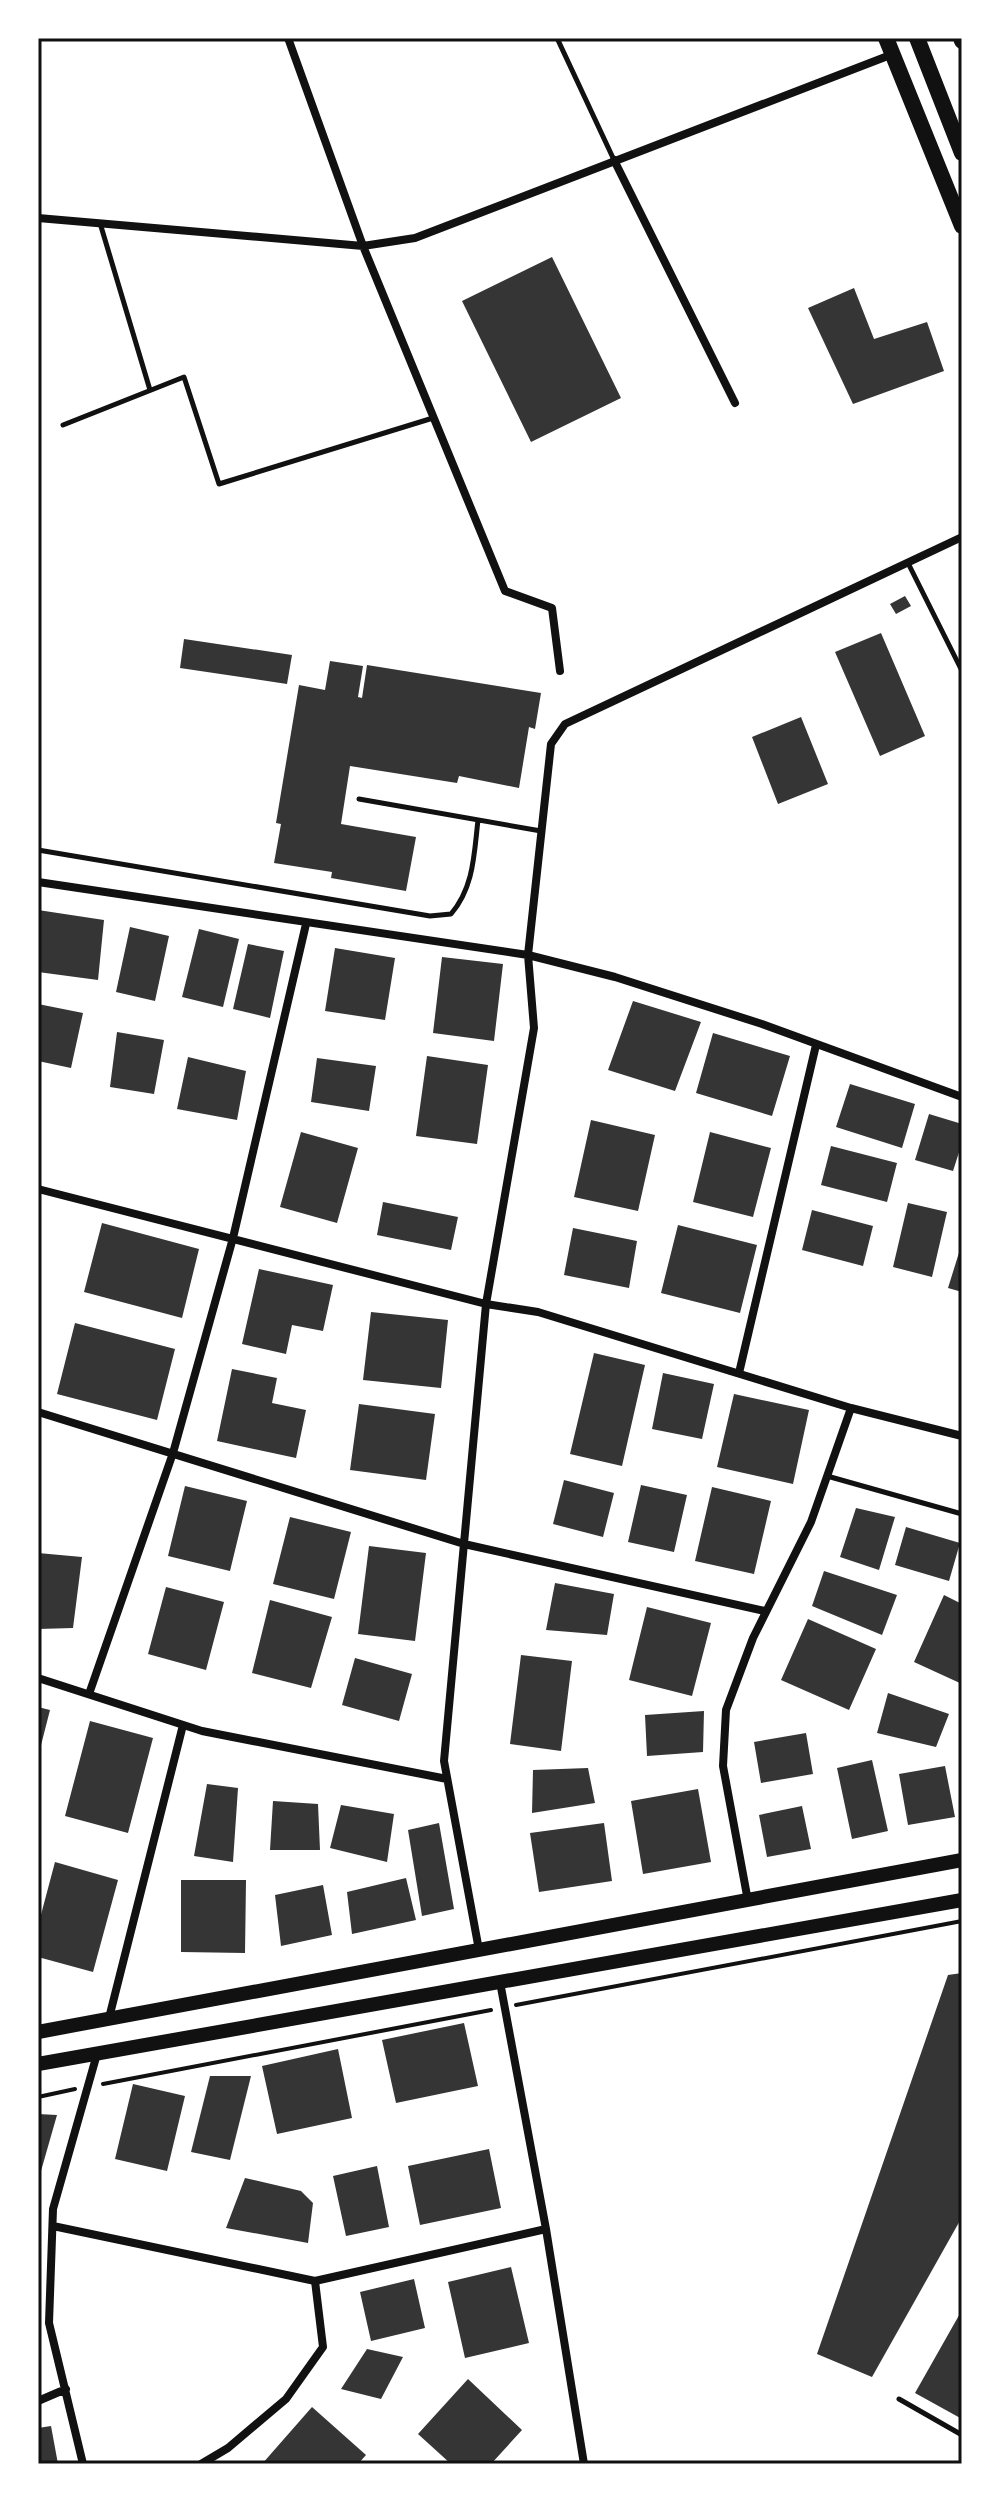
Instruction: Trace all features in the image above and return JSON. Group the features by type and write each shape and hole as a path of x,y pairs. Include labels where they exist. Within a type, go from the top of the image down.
{"highway":[{"path":"886,38 962,226"},
{"path":"917,38 962,153"}],"main road":[{"path":"38,2032 962,1860"},
{"path":"38,2064 962,1900"}],"street":[{"path":"288,38 363,246 505,591 552,608 560,671"},
{"path":"38,218 363,246 415,238 893,54"},
{"path":"614,160 735,403"},
{"path":"479,1950 444,1761 486,1304 534,1028 528,955 551,744 565,724 962,537"},
{"path":"38,882 528,955 615,977 962,1097"},
{"path":"89,1694 173,1453 233,1238 306,924"},
{"path":"739,1373 816,1045"},
{"path":"38,1189 486,1304 538,1312 851,1408 962,1436"},
{"path":"748,1901 723,1766 722,1733 741,1664 765,1611 786,1577 851,1408"},
{"path":"38,1412 464,1544 765,1611"},
{"path":"38,1678 183,1725 447,1779"},
{"path":"109,2018 183,1725"},
{"path":"500,1982 546,2229 584,2464"},
{"path":"83,2464 49,2323 53,2209 97,2054"},
{"path":"53,2226 315,2281 546,2229"},
{"path":"201,2464 286,2399 323,2347 315,2281"},
{"path":"38,2401 66,2389"},
{"path":"213,2457 221,2464"}],"lane":[{"path":"557,38 614,160"},
{"path":"100,223 150,390"},
{"path":"63,425 184,377 219,484 434,418"},
{"path":"908,562 962,671"},
{"path":"359,799 542,832"},
{"path":"38,850 430,916 451,914 464,898 473,867 478,820"},
{"path":"827,1476 962,1514"},
{"path":"899,2399 962,2435"}],"building":[{"path":"552,257 621,398 531,442 462,301"},
{"path":"854,288 874,339 927,322 944,371 853,404 808,308"},
{"path":"905,596 911,606 896,614 890,604"},
{"path":"881,633 925,736 880,756 835,652"},
{"path":"184,639 292,655 287,684 180,668"},
{"path":"330,661 363,666 358,697 362,698 367,665 541,693 535,729 529,727 519,788 459,776 457,783 350,766 341,824 416,837 406,891 331,878 332,872 274,863 281,824 276,823 299,685 325,690"},
{"path":"801,717 828,784 778,804 752,737"},
{"path":"38,910 104,920 98,980 38,972"},
{"path":"130,927 169,936 155,1001 116,992"},
{"path":"199,929 239,939 223,1007 182,997"},
{"path":"248,944 284,951 270,1018 233,1009"},
{"path":"335,948 395,958 385,1020 325,1011"},
{"path":"442,957 503,964 494,1041 433,1033"},
{"path":"633,1001 701,1022 675,1091 608,1070"},
{"path":"38,1004 83,1013 71,1068 38,1061"},
{"path":"117,1032 164,1040 154,1094 110,1087"},
{"path":"713,1033 790,1056 772,1116 696,1093"},
{"path":"427,1056 488,1065 477,1144 416,1136"},
{"path":"188,1057 246,1071 237,1120 177,1109"},
{"path":"317,1058 376,1066 369,1111 311,1102"},
{"path":"850,1084 915,1104 902,1148 836,1127"},
{"path":"929,1114 962,1124 962,1143 953,1171 915,1160"},
{"path":"591,1120 655,1135 638,1211 574,1197"},
{"path":"301,1132 358,1148 337,1223 280,1207"},
{"path":"710,1132 771,1148 753,1217 693,1202"},
{"path":"831,1146 897,1163 887,1202 821,1185"},
{"path":"383,1202 458,1217 451,1250 377,1235"},
{"path":"908,1203 947,1212 932,1277 893,1267"},
{"path":"812,1210 873,1226 863,1266 802,1250"},
{"path":"102,1223 199,1249 182,1318 84,1292"},
{"path":"678,1225 757,1245 740,1313 661,1293"},
{"path":"573,1228 637,1241 629,1288 564,1275"},
{"path":"962,1243 962,1292 948,1288"},
{"path":"259,1269 333,1285 323,1331 292,1325 286,1354 242,1344"},
{"path":"371,1312 448,1320 441,1388 363,1380"},
{"path":"75,1323 175,1349 157,1420 57,1394"},
{"path":"594,1353 645,1365 622,1466 570,1454"},
{"path":"232,1369 277,1378 272,1403 306,1410 296,1458 217,1441"},
{"path":"663,1373 714,1384 702,1439 652,1429"},
{"path":"734,1394 809,1410 793,1484 717,1467"},
{"path":"359,1404 435,1414 426,1480 350,1470"},
{"path":"564,1480 614,1493 603,1537 553,1524"},
{"path":"641,1485 687,1495 674,1552 628,1542"},
{"path":"185,1486 247,1501 230,1571 168,1556"},
{"path":"712,1487 771,1501 754,1574 695,1561"},
{"path":"856,1508 895,1517 879,1570 840,1557"},
{"path":"290,1517 351,1532 334,1599 273,1584"},
{"path":"906,1527 960,1543 949,1581 895,1565"},
{"path":"369,1546 426,1553 415,1641 358,1634"},
{"path":"38,1553 82,1557 73,1628 38,1629"},
{"path":"824,1571 897,1595 882,1635 812,1606"},
{"path":"555,1583 614,1594 607,1635 546,1630"},
{"path":"166,1587 224,1602 206,1670 148,1654"},
{"path":"944,1595 962,1604 962,1684 914,1662"},
{"path":"270,1600 332,1617 311,1688 252,1673"},
{"path":"647,1607 711,1623 692,1696 629,1680"},
{"path":"808,1619 876,1649 849,1710 781,1680"},
{"path":"521,1655 572,1661 561,1751 510,1744"},
{"path":"355,1658 412,1674 399,1721 342,1705"},
{"path":"888,1693 949,1714 936,1747 877,1733"},
{"path":"38,1707 50,1710 39,1753 38,1753"},
{"path":"704,1711 703,1752 647,1756 645,1715"},
{"path":"90,1721 153,1738 128,1833 65,1816"},
{"path":"806,1733 813,1774 761,1783 754,1742"},
{"path":"872,1760 888,1831 852,1839 837,1768"},
{"path":"945,1766 955,1817 908,1825 899,1774"},
{"path":"588,1768 595,1803 532,1813 533,1770"},
{"path":"207,1784 238,1788 233,1862 194,1856"},
{"path":"698,1789 711,1862 643,1874 631,1801"},
{"path":"273,1801 318,1804 320,1850 270,1850"},
{"path":"341,1805 394,1814 387,1862 330,1848"},
{"path":"802,1806 811,1849 767,1857 759,1815"},
{"path":"439,1823 454,1909 422,1916 408,1830"},
{"path":"604,1823 612,1881 539,1892 530,1833"},
{"path":"55,1862 118,1880 93,1972 38,1957 38,1926"},
{"path":"406,1878 416,1920 352,1934 347,1892"},
{"path":"181,1880 246,1880 245,1953 181,1952"},
{"path":"323,1885 332,1935 281,1946 275,1895"},
{"path":"962,1973 962,2217 872,2377 817,2354 948,1975"},
{"path":"464,2023 478,2086 396,2103 382,2040"},
{"path":"338,2049 352,2118 277,2134 262,2066"},
{"path":"210,2076 251,2076 230,2160 191,2152"},
{"path":"133,2084 185,2096 167,2171 115,2159"},
{"path":"38,2114 57,2115 39,2178 38,2178"},
{"path":"489,2149 501,2208 420,2225 408,2166"},
{"path":"377,2166 389,2227 346,2236 333,2176"},
{"path":"245,2178 301,2191 313,2203 308,2243 226,2228"},
{"path":"511,2267 529,2343 465,2358 448,2282"},
{"path":"414,2279 425,2328 371,2341 360,2292"},
{"path":"962,2310 962,2419 915,2393"},
{"path":"367,2349 403,2357 381,2399 341,2389"},
{"path":"468,2379 522,2430 491,2464 451,2464 418,2434"},
{"path":"312,2407 366,2455 358,2464 262,2464"},
{"path":"51,2426 58,2464 38,2464 38,2428"}]}
